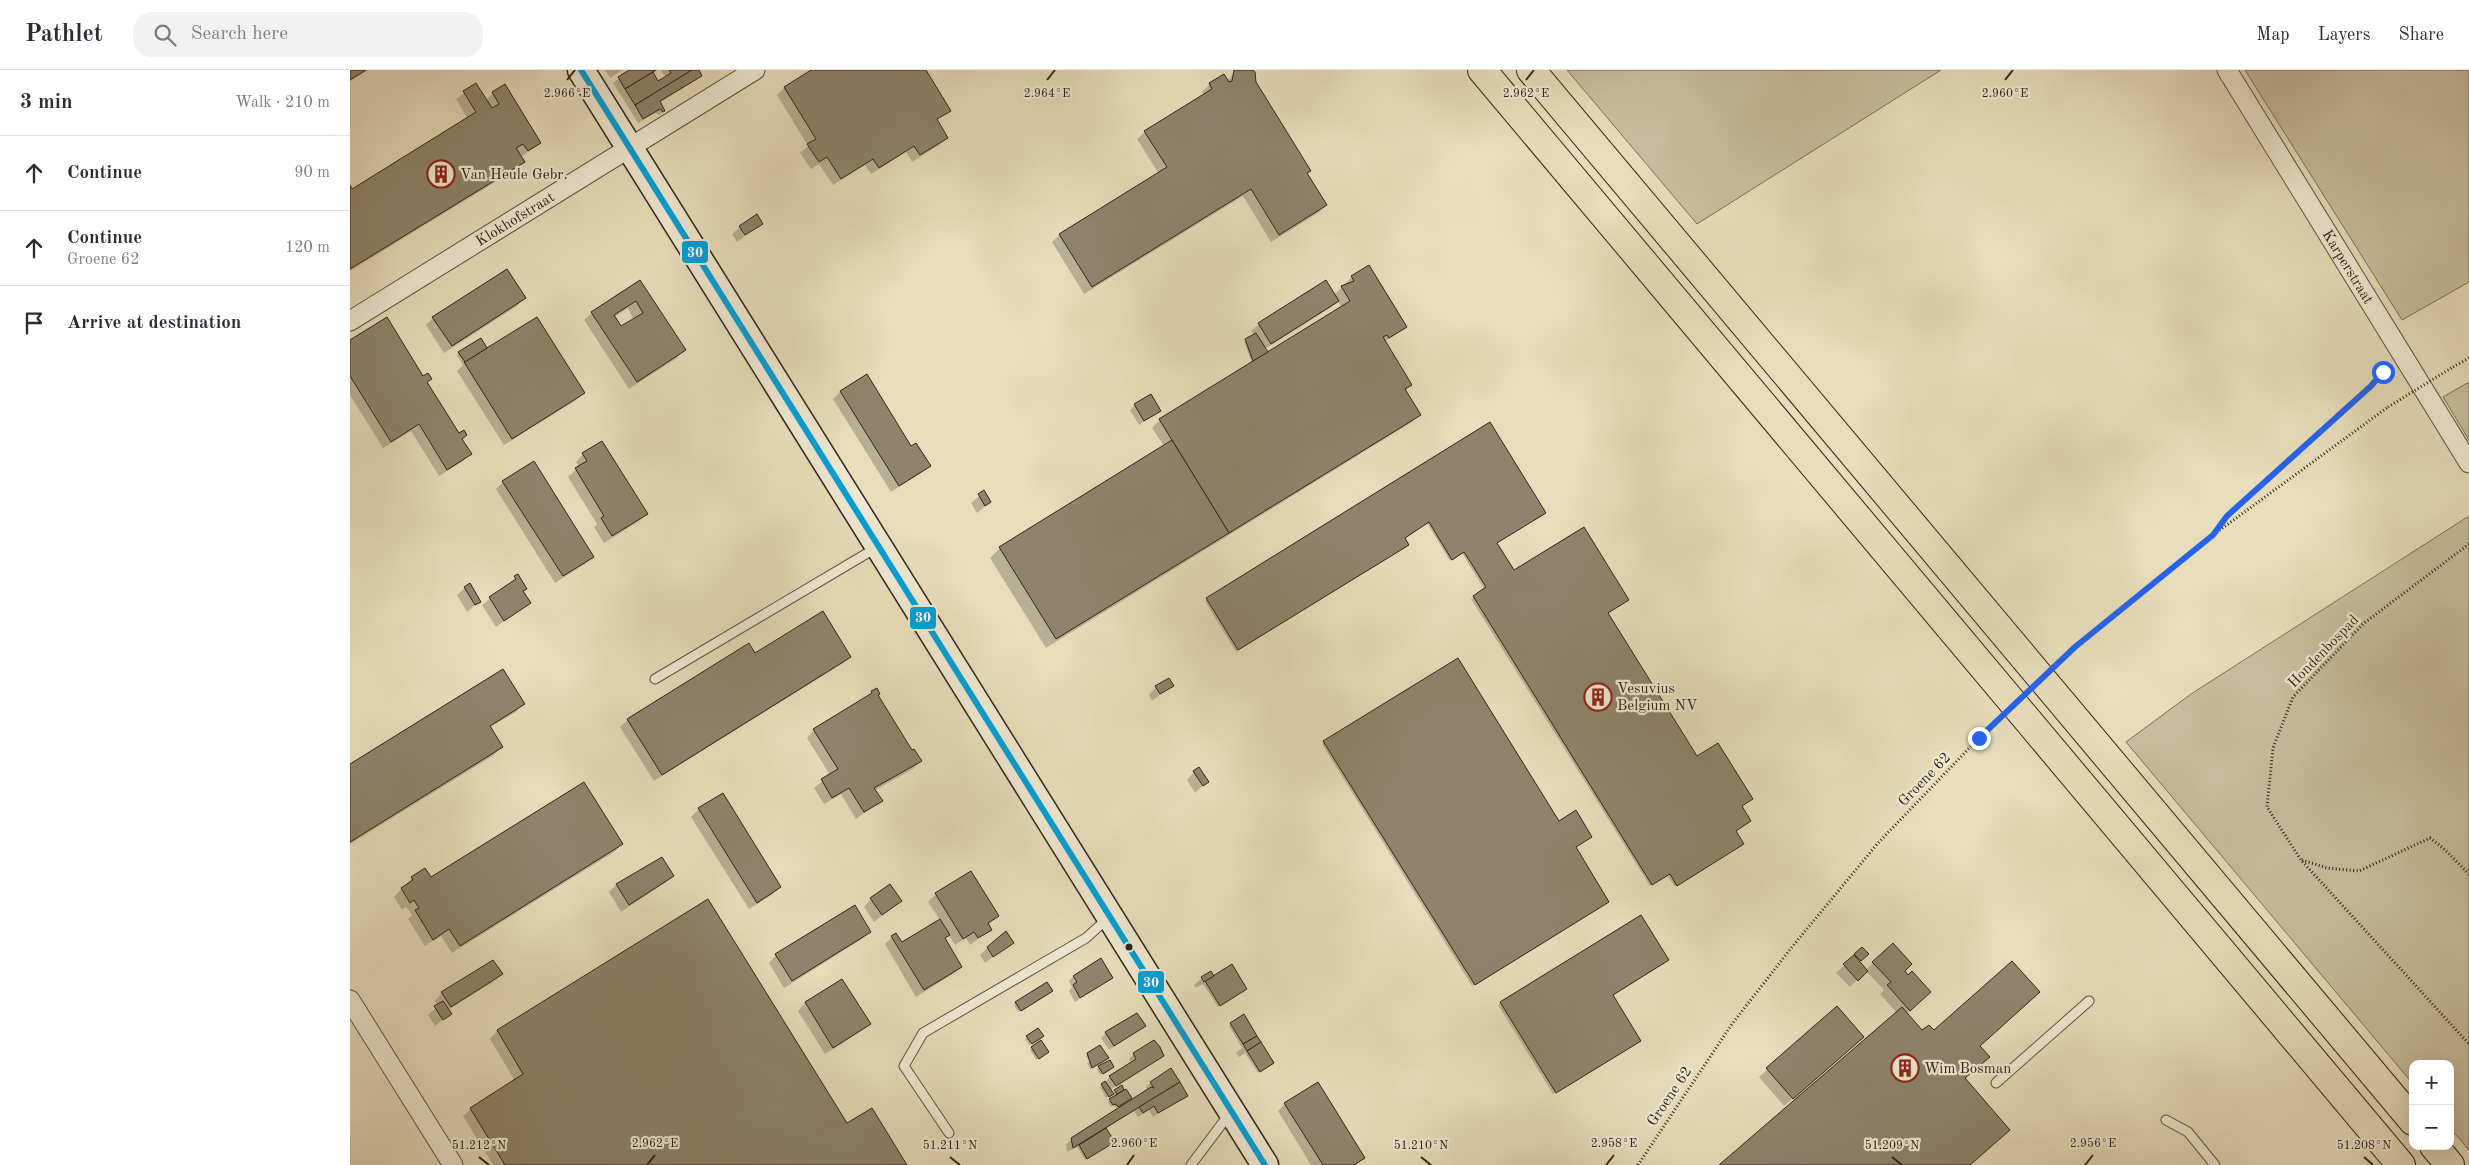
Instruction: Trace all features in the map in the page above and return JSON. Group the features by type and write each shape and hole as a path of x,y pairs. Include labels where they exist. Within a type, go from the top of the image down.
{"highway":[{"path":"1482,70 2401,1165"},
{"path":"1531,70 2409,1116"},
{"path":"2437,1150 2450,1165"}],"main road":[{"path":"581,70 1231,1112 1266,1165"}],"street":[{"name":"Klokhofstraat","path":"350,321 755,70"},
{"name":"Karperstraat","path":"2226,70 2469,463"},
{"path":"350,1000 453,1165"}],"lane":[{"path":"656,679 878,546"},
{"path":"949,1132 904,1066 923,1032 1086,938 1110,917"},
{"path":"1996,1083 2090,1001"},
{"path":"1191,1165 1231,1112"},
{"path":"2166,1120 2188,1132 2215,1165"}],"path":[{"path":"2213,535 2227,516 2371,386 2400,352"},
{"name":"Groene 62","path":"1638,1165 1732,1024 1792,947 1878,843 1979,738 2075,647 2213,535 2388,408 2469,358"},
{"name":"Hondenbospad","path":"2469,544 2363,624 2293,697 2274,748 2267,807 2301,860 2469,1044"},
{"path":"2301,860 2327,868 2359,871 2430,838 2469,874"}],"shaded area":[{"path":"1567,70 1941,70 1697,224"},
{"path":"2245,70 2469,70 2469,282 2402,320"},
{"path":"2469,382 2469,440 2443,397"},
{"path":"2469,516 2469,1150 2454,1133 2454,1060 2409,1060 2409,1079 2126,742 2191,694"}],"building":[{"path":"350,70 366,70 350,80"},
{"path":"629,70 656,70 625,89 618,77"},
{"path":"669,70 692,70 635,105 625,89 653,72 658,81 671,73"},
{"path":"692,70 699,70 702,76 660,101 665,111 663,112 660,109 643,119 635,105"},
{"path":"811,70 926,70 951,111 937,119 948,138 920,155 914,146 879,168 873,159 841,179 827,157 819,162 807,144 816,139 784,87"},
{"path":"1234,70 1253,70 1255,72 1256,82 1311,171 1307,173 1327,205 1279,235 1251,189 1092,287 1059,234 1167,167 1144,131 1212,89 1209,83 1224,74 1229,82 1232,81"},
{"name":"Van Heule Gebr.","path":"476,83 492,108 499,104 492,92 505,84 541,143 528,151 523,144 516,148 525,162 350,269 350,185 352,189 476,112 463,91"},
{"path":"757,214 763,224 745,235 739,226"},
{"path":"1369,265 1407,327 1389,338 1387,335 1383,337 1412,385 1405,389 1421,415 1229,533 1159,419 1350,301 1341,286 1354,281 1351,276"},
{"path":"507,269 526,298 452,346 432,317"},
{"path":"640,280 686,350 637,382 591,312","holes":["636,301 643,313 621,326 614,315"]},
{"path":"1326,280 1339,301 1271,344 1258,323"},
{"path":"387,317 423,376 428,373 432,379 427,382 459,433 464,430 467,435 462,439 472,454 447,470 419,424 391,442 350,376 350,340"},
{"path":"537,317 585,393 512,439 464,362"},
{"path":"1256,333 1268,352 1253,361 1245,339"},
{"path":"481,338 487,348 465,362 458,352"},
{"path":"867,374 911,446 916,443 931,466 899,486 840,391"},
{"path":"1151,394 1161,411 1144,421 1134,404"},
{"name":"Vesuvius Belgium NV","path":"1490,422 1546,513 1497,543 1514,570 1584,527 1629,600 1608,613 1697,756 1718,743 1753,799 1742,806 1751,821 1736,831 1744,844 1677,886 1670,874 1652,885 1473,596 1486,587 1464,552 1452,560 1429,522 1405,538 1409,545 1238,650 1206,598"},
{"path":"1172,440 1229,533 1056,639 999,547"},
{"path":"602,441 648,514 612,536 601,518 604,516 575,468 587,461 582,453"},
{"path":"534,461 594,557 563,576 502,481"},
{"path":"984,490 991,502 985,506 978,494"},
{"path":"518,574 527,589 523,591 531,603 504,621 489,597 516,579 514,576"},
{"path":"470,583 481,602 475,605 464,587"},
{"path":"823,611 851,657 662,775 627,719 749,643 755,653"},
{"path":"1458,658 1559,821 1576,810 1592,837 1576,847 1609,902 1475,985 1323,741"},
{"path":"503,669 525,704 490,726 503,747 350,842 350,764"},
{"path":"1169,678 1174,686 1160,694 1155,686"},
{"path":"877,688 880,694 878,695 912,750 914,749 922,761 874,788 883,801 864,812 849,788 832,798 821,779 838,769 813,729 872,693 871,691"},
{"path":"1199,767 1209,782 1203,786 1193,771"},
{"path":"584,782 623,844 460,946 449,929 433,940 415,910 419,908 414,900 410,903 401,888 413,880 411,877 425,868 431,877"},
{"path":"723,793 781,887 757,903 698,808"},
{"path":"662,857 674,876 629,905 616,884"},
{"path":"971,871 999,916 988,923 992,930 978,938 974,932 963,939 935,893"},
{"path":"890,884 902,901 882,915 870,898"},
{"path":"708,899 847,1123 872,1108 907,1165 505,1165 470,1108 523,1074 497,1030"},
{"path":"855,905 871,932 792,981 775,954"},
{"path":"1641,915 1669,960 1613,995 1641,1041 1556,1093 1500,1002"},
{"path":"940,919 950,935 945,938 962,967 924,990 891,936 896,933 902,942"},
{"path":"1006,931 1014,943 993,957 987,947"},
{"path":"1893,943 1912,964 1905,971 1908,975 1912,971 1931,992 1910,1011 1887,985 1891,982 1872,962"},
{"path":"1862,947 1869,954 1861,961 1854,954"},
{"path":"1854,955 1868,971 1858,981 1843,964"},
{"path":"1101,958 1113,978 1080,998 1073,985 1077,982 1073,976"},
{"path":"493,960 503,974 451,1007 441,992"},
{"name":"Wim Bosman","path":"2012,961 2040,992 1980,1046 1990,1057 1965,1078 2010,1130 1970,1165 1719,1165 1902,1007 1922,1030 1929,1025 1934,1030"},
{"path":"1232,964 1247,989 1220,1006 1205,981"},
{"path":"1211,971 1214,976 1204,982 1201,977"},
{"path":"842,979 871,1024 833,1048 805,1002"},
{"path":"1047,982 1053,991 1021,1011 1015,1002"},
{"path":"443,1001 452,1014 443,1020 434,1006"},
{"path":"1837,1006 1864,1037 1793,1099 1766,1068"},
{"path":"1137,1013 1146,1026 1114,1046 1105,1032"},
{"path":"1244,1014 1257,1036 1243,1044 1230,1023"},
{"path":"1038,1028 1044,1036 1032,1044 1026,1036"},
{"path":"1257,1036 1261,1042 1247,1051 1243,1044"},
{"path":"1041,1040 1049,1052 1039,1059 1031,1047"},
{"path":"1154,1040 1164,1056 1116,1086 1109,1076 1136,1059 1133,1053"},
{"path":"1261,1042 1274,1063 1260,1072 1247,1051"},
{"path":"1100,1045 1109,1058 1092,1068 1087,1053"},
{"path":"1110,1060 1114,1067 1103,1074 1098,1066"},
{"path":"1171,1068 1180,1082 1073,1148 1071,1138 1151,1087 1154,1088 1150,1082"},
{"path":"1105,1081 1114,1094 1109,1097 1101,1084"},
{"path":"1180,1082 1188,1096 1158,1113 1154,1106 1143,1113 1139,1107"},
{"path":"1318,1082 1365,1158 1354,1165 1323,1165 1284,1103"},
{"path":"1122,1085 1124,1090 1117,1094 1114,1090"},
{"path":"1126,1089 1132,1098 1118,1107 1116,1104 1113,1105 1109,1099"},
{"path":"1106,1128 1115,1142 1087,1159 1079,1145"}],"transit line":[{"name":"30","path":"581,70 1265,1165"}],"place":[{"name":"Van Heule Gebr.","path":"441,174"},
{"name":"Vesuvius Belgium NV","path":"1598,697"},
{"name":"Wim Bosman","path":"1905,1068"}],"route":[{"path":"1979,738 2075,647 2213,535 2227,516 2371,386 2383,372"}]}
